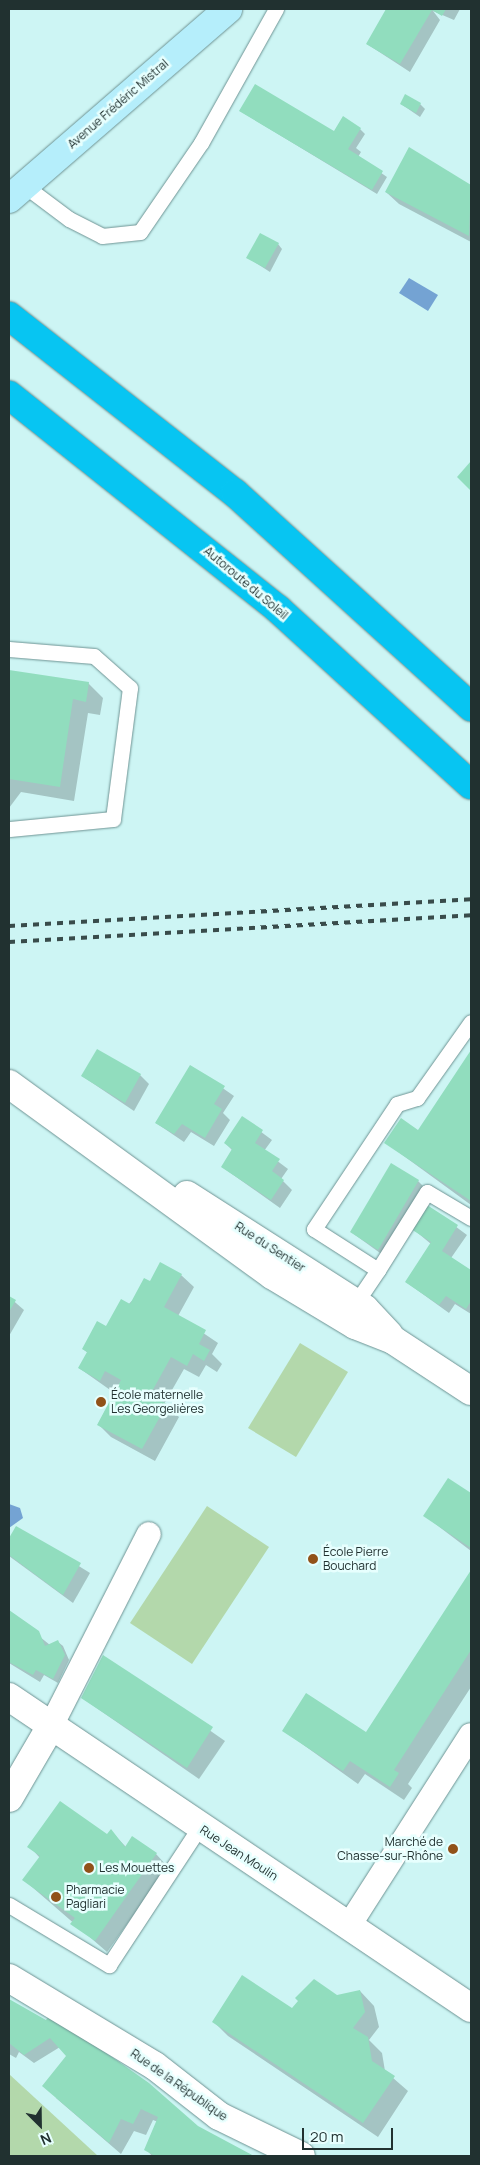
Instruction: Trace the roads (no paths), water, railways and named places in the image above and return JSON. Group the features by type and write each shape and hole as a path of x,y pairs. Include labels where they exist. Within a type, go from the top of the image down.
{"highway":[{"path":"9,316 235,493 471,707"},
{"name":"Autoroute du Soleil","path":"9,395 270,602 471,786"}],"main road":[{"name":"Avenue Frédéric Mistral","path":"17,192 228,9"}],"street":[{"name":"Rue du Sentier","path":"9,1084 136,1172 163,1198 351,1311 471,1391"},
{"path":"9,1798 52,1724 149,1534"},
{"name":"Rue Jean Moulin","path":"9,1697 52,1724 199,1828 350,1924 471,2008"},
{"path":"350,1924 471,1735"},
{"name":"Rue de la République","path":"9,1978 155,2066 219,2116 301,2156"}],"lane":[{"path":"17,192 102,236 140,232 201,144 276,9"},
{"path":"9,649 94,656 130,688 113,819 9,829"},
{"path":"378,1270 314,1229 397,1104 417,1098 471,1022"},
{"path":"351,1311 427,1192 471,1218"},
{"path":"9,1905 110,1965 199,1828"}],"water":[{"path":"409,278 438,295 428,311 399,293"},
{"path":"9,1504 20,1508 23,1518 9,1528"}],"railway":[{"path":"9,926 471,899"},
{"path":"9,942 471,915"}],"place":[{"name":"École maternelle Les Georgelières","path":"101,1402"},
{"name":"École Pierre Bouchard","path":"313,1559"},
{"name":"Marché de Chasse-sur-Rhône","path":"453,1849"},
{"name":"Les Mouettes","path":"89,1868"},
{"name":"Pharmacie Pagliari","path":"56,1897"}]}
